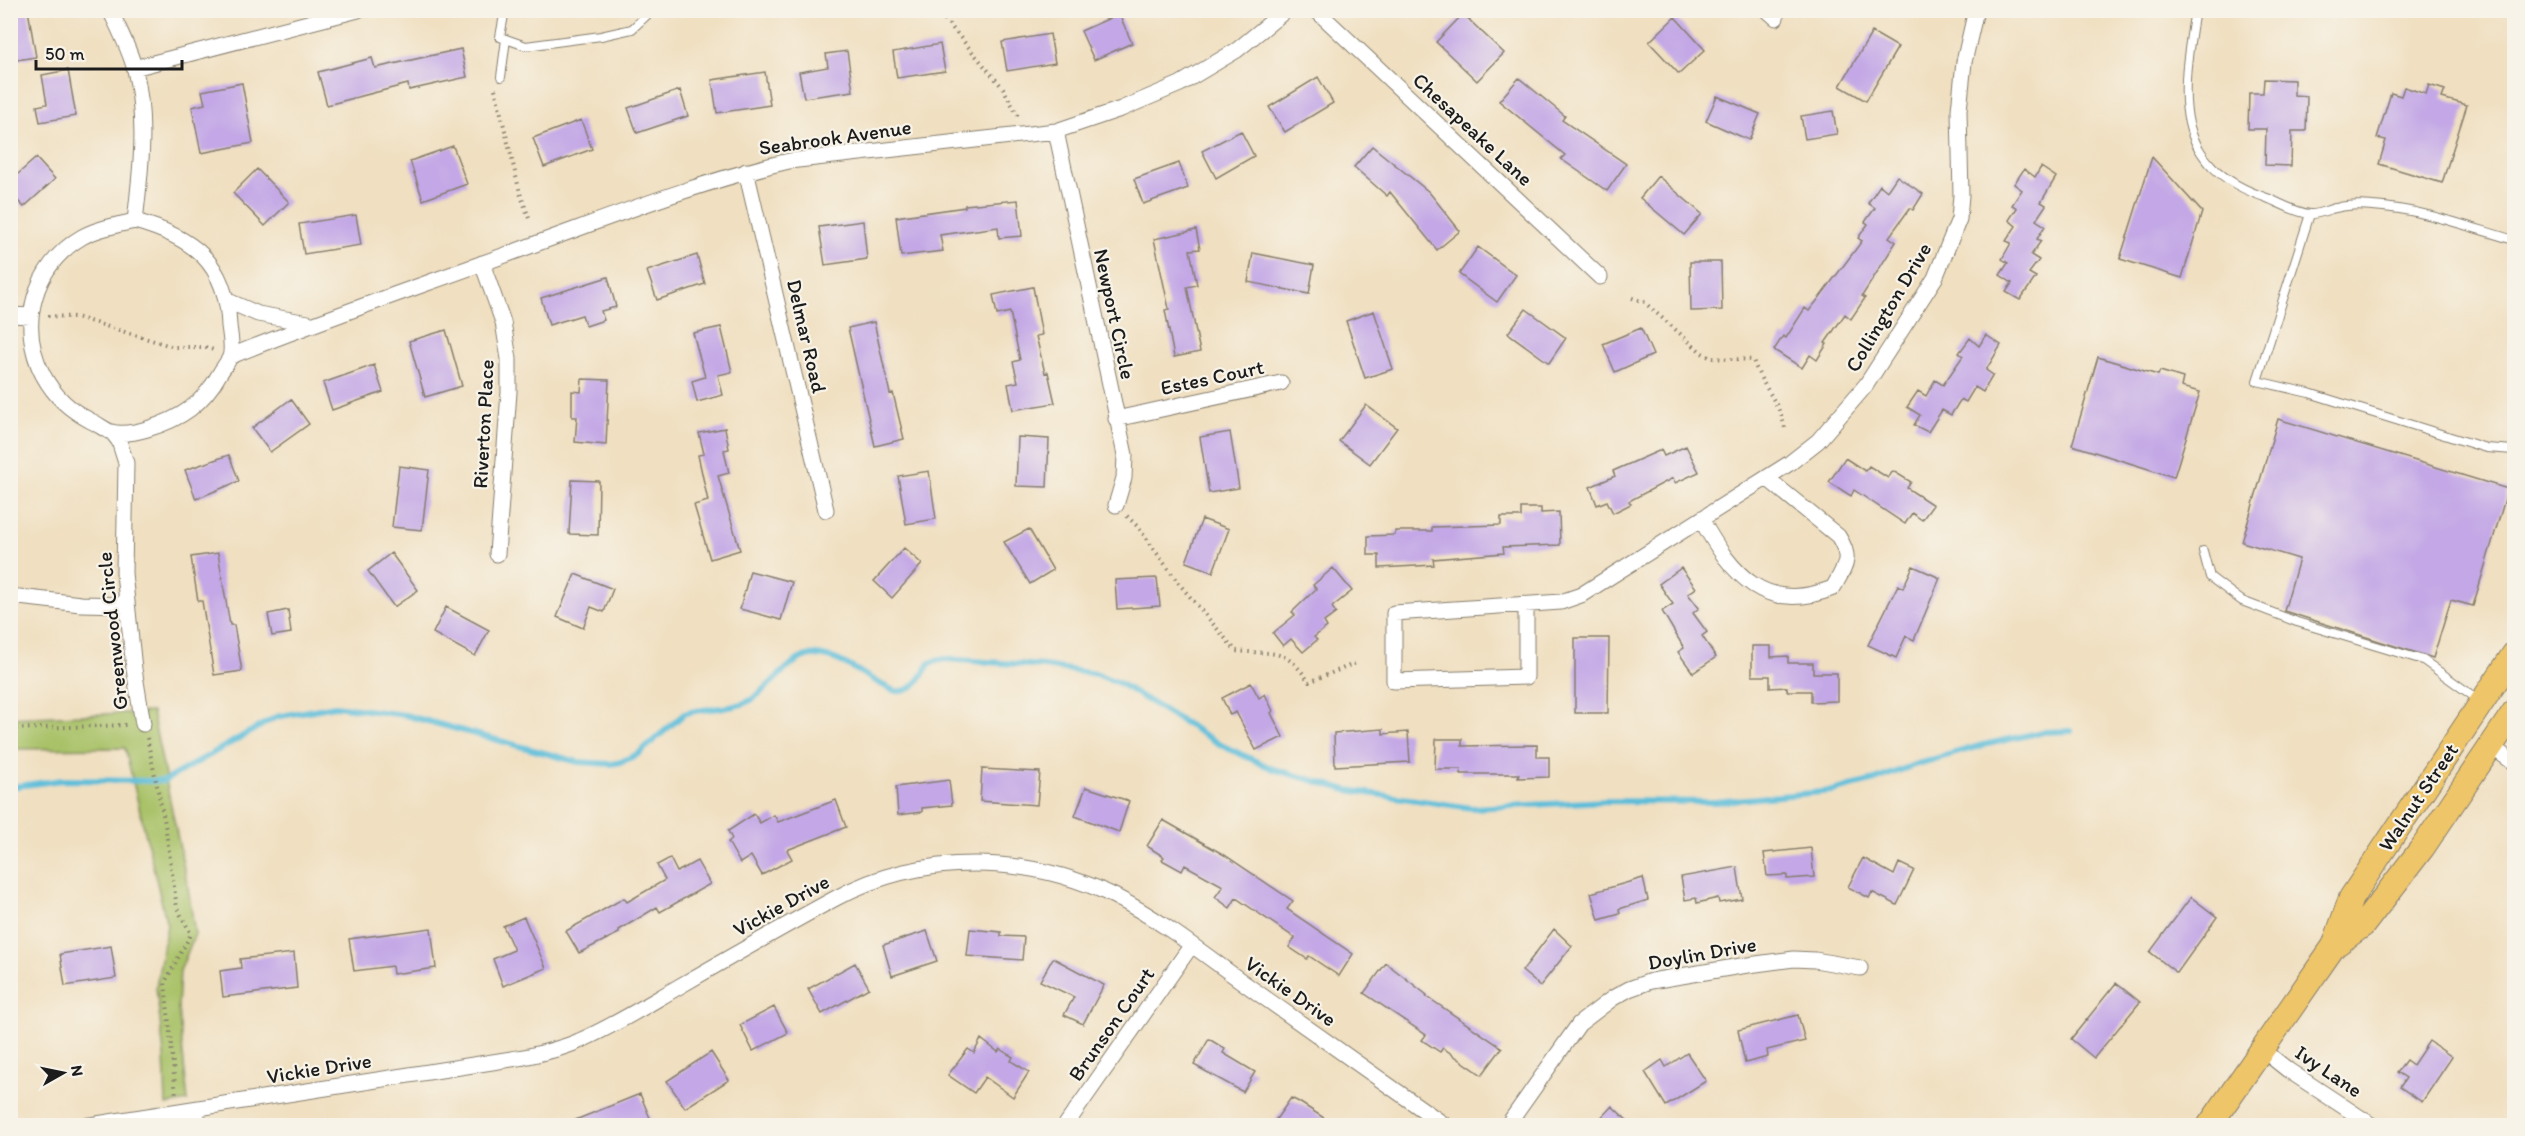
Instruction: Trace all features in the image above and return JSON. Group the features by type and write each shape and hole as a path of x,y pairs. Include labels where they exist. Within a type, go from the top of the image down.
{"main road":[{"name":"Walnut Street","path":"2209,1125 2334,946 2350,898 2514,654"},
{"name":"Walnut Street","path":"2334,946 2363,925 2422,847 2514,712"}],"street":[{"path":"110,10 134,68 141,111 142,153 135,221"},
{"path":"134,68 358,10"},
{"name":"Seabrook Avenue","path":"225,354 628,209 746,171 789,161 1056,131 1121,109 1180,84 1237,50 1286,10"},
{"name":"Chesapeake Lane","path":"1316,10 1600,277"},
{"name":"Collington Drive","path":"1526,605 1526,677 1394,681 1394,613 1561,602 1581,596 1768,479 1818,441 1845,411 1889,350 1935,278 1959,219 1961,195 1959,110 1964,62 1976,10"},
{"name":"Newport Circle","path":"1056,131 1125,455 1124,478 1116,505"},
{"name":"Delmar Road","path":"746,171 826,510"},
{"path":"135,221 163,229 188,242 206,257 217,274 228,301 225,354 211,390 194,407 174,420 140,431 112,432 72,411 51,390 38,364 32,335 39,316 37,287 49,266 61,253 85,235 135,221"},
{"name":"Riverton Place","path":"482,263 503,322 510,359 497,554"},
{"name":"Seabrook Avenue","path":"228,301 258,314 311,323"},
{"path":"10,315 39,316"},
{"name":"Estes Court","path":"1116,418 1281,383"},
{"name":"Greenwood Circle","path":"126,462 140,431"},
{"name":"Greenwood Circle","path":"112,432 119,441 126,462 123,546 126,605 143,724"},
{"path":"1701,519 1716,546 1738,572 1761,590 1780,597 1803,596 1833,588 1847,564 1846,549 1838,536 1768,479"},
{"path":"10,596 81,604 126,605"},
{"path":"2491,746 2514,763"},
{"name":"Vickie Drive","path":"84,1125 196,1110 524,1057 557,1049 605,1028 839,896 874,880 929,866 957,864 1017,867 1049,873 1082,882 1137,909 1446,1125"},
{"name":"Brunson Court","path":"1065,1125 1191,946"},
{"name":"Doylin Drive","path":"1507,1125 1579,1024 1613,998 1629,989 1651,981 1794,959 1815,960 1860,968"},
{"name":"Ivy Lane","path":"2263,1050 2288,1070 2373,1125"},
{"path":"196,1110 198,1125"}],"lane":[{"path":"508,10 504,15 500,37 526,46 601,36 632,29 647,15 648,10"},
{"path":"2195,10 2188,50 2185,101 2194,144 2211,166 2246,192 2310,214 2338,207 2373,206 2423,214 2514,240"},
{"path":"501,77 506,39"},
{"path":"2310,214 2257,381 2309,393 2486,448 2514,450"},
{"path":"2204,551 2210,577 2242,601 2297,622 2423,660 2481,702"}],"path":[{"path":"936,10 1003,88 1019,118"},
{"path":"495,86 520,194 530,221"},
{"path":"1632,298 1644,302 1702,353 1711,358 1753,360 1764,386 1777,402 1785,428"},
{"path":"39,316 76,317 174,347 205,347 225,354"},
{"path":"1116,505 1138,527 1180,585 1236,651 1269,651 1283,655 1309,682 1356,663"},
{"path":"10,729 143,724 165,824 177,908 190,932 165,982 178,1112"}],"green space":[{"path":"152,712 188,888 195,934 180,971 178,1007 188,1101 166,1105 164,1055 156,987 167,925 125,748 11,749 10,718"}],"building":[{"path":"28,10 36,57 10,61 10,13"},
{"path":"1119,14 1132,43 1094,60 1081,31"},
{"path":"1463,14 1504,53 1477,81 1436,42"},
{"path":"1675,17 1705,50 1679,74 1649,42"},
{"path":"1872,32 1898,47 1866,101 1840,86"},
{"path":"1050,34 1055,63 1007,71 1002,42"},
{"path":"940,44 945,71 897,78 893,52"},
{"path":"461,49 467,77 409,90 408,84 327,105 318,72 372,58 375,68"},
{"path":"847,51 853,91 804,98 799,72 828,67 826,54"},
{"path":"68,70 76,116 40,122 37,106 47,104 42,75"},
{"path":"765,72 770,105 717,113 712,80"},
{"path":"1318,77 1333,103 1285,132 1269,107"},
{"path":"1519,78 1565,116 1562,120 1626,164 1607,191 1561,159 1565,155 1499,101"},
{"path":"2264,79 2294,80 2294,95 2307,96 2306,131 2292,131 2291,166 2265,165 2266,129 2248,129 2249,93 2263,93"},
{"path":"242,83 253,143 201,153 192,107 205,104 202,91"},
{"path":"2429,85 2445,90 2442,98 2467,105 2442,183 2379,164 2386,140 2377,138 2391,93 2401,96 2404,87 2426,94"},
{"path":"680,90 688,116 637,133 628,108"},
{"path":"1717,96 1760,114 1749,140 1706,121"},
{"path":"1833,111 1837,134 1805,139 1801,116"},
{"path":"581,120 592,149 544,167 533,138"},
{"path":"1241,131 1254,156 1216,178 1202,151"},
{"path":"453,146 467,184 423,200 410,161"},
{"path":"1372,146 1429,192 1460,231 1437,250 1390,192 1387,196 1354,167"},
{"path":"2152,157 2202,212 2182,278 2120,259"},
{"path":"36,158 55,179 24,207 10,193 10,181"},
{"path":"1179,163 1188,188 1143,204 1134,179"},
{"path":"2041,167 2056,177 2041,202 2046,205 2036,220 2045,226 2037,239 2041,241 2031,255 2039,260 2029,273 2036,277 2020,300 2006,292 2012,283 2000,275 2008,263 2002,259 2011,243 2006,241 2016,226 2009,220 2017,208 2012,205 2022,190 2014,184 2024,169 2035,177"},
{"path":"257,169 289,202 265,226 233,193"},
{"path":"1658,176 1702,214 1684,235 1640,198"},
{"path":"1897,176 1923,194 1913,210 1910,208 1889,237 1896,242 1862,296 1865,298 1851,319 1845,314 1825,343 1827,344 1817,360 1810,355 1802,368 1774,350 1783,336 1786,338 1805,308 1809,311 1862,241 1858,238 1875,208 1868,203 1880,185 1887,191"},
{"path":"1018,200 1022,236 999,238 998,227 940,235 943,251 901,256 896,217 965,207 965,205"},
{"path":"356,215 361,245 304,254 299,224"},
{"path":"863,221 867,259 825,265 819,227"},
{"path":"1196,230 1200,249 1190,250 1197,285 1187,287 1200,352 1174,357 1165,310 1169,309 1154,239"},
{"path":"1478,247 1516,275 1497,302 1459,274"},
{"path":"1253,253 1314,265 1309,294 1248,282"},
{"path":"697,255 705,284 657,300 647,271"},
{"path":"1690,262 1721,262 1722,310 1691,311"},
{"path":"608,277 616,307 601,311 604,320 586,326 582,315 549,325 541,298"},
{"path":"1033,287 1042,335 1036,336 1055,403 1013,410 1008,384 1018,382 1013,362 1020,360 1010,312 997,315 993,295"},
{"path":"1526,309 1566,338 1549,363 1508,333"},
{"path":"1374,311 1393,369 1365,378 1346,321"},
{"path":"874,322 890,394 893,393 904,439 875,446 848,328"},
{"path":"721,327 732,372 718,375 723,395 697,402 692,381 705,377 693,333"},
{"path":"1641,328 1653,355 1615,372 1603,344"},
{"path":"446,330 462,386 425,397 409,341"},
{"path":"1986,335 2001,345 1986,370 1993,375 1983,392 1975,387 1966,402 1961,399 1951,415 1942,410 1928,432 1914,425 1920,415 1907,407 1918,391 1926,396 1935,380 1943,385 1963,356 1959,353 1970,338 1979,346"},
{"path":"2098,357 2158,375 2160,371 2183,378 2181,387 2200,392 2174,477 2072,445"},
{"path":"374,365 383,392 332,410 323,383"},
{"path":"582,379 609,380 606,445 575,442 577,417 572,417 572,391 581,392"},
{"path":"291,399 309,424 270,452 252,428"},
{"path":"1366,405 1397,428 1370,464 1339,441"},
{"path":"2278,419 2508,489 2473,606 2451,600 2433,658 2284,611 2299,559 2242,542"},
{"path":"725,428 729,449 724,450 729,473 718,476 740,550 710,559 694,505 708,501 698,455 704,454 699,433"},
{"path":"1230,432 1239,488 1209,493 1200,437"},
{"path":"1018,437 1049,439 1047,487 1016,486"},
{"path":"1686,446 1699,472 1675,483 1673,478 1629,501 1631,504 1613,513 1607,501 1597,505 1590,487 1615,476 1613,471 1661,450 1664,456"},
{"path":"229,455 239,481 196,499 185,470"},
{"path":"1845,458 1865,471 1869,466 1888,478 1893,471 1911,482 1907,488 1933,505 1922,520 1912,513 1905,524 1854,490 1851,496 1829,482"},
{"path":"399,466 429,470 422,530 392,527"},
{"path":"929,471 936,519 906,524 898,476"},
{"path":"572,480 599,481 598,535 569,534"},
{"path":"1521,508 1541,508 1541,513 1559,512 1560,545 1503,547 1504,553 1433,559 1434,565 1379,568 1379,555 1368,555 1368,536 1395,535 1395,531 1432,531 1432,527 1501,525 1501,517 1521,517"},
{"path":"1202,519 1229,529 1213,572 1186,562"},
{"path":"1029,529 1053,570 1030,584 1004,542"},
{"path":"904,548 922,564 892,598 874,581"},
{"path":"218,553 230,625 234,625 242,671 214,675 202,601 198,601 191,557"},
{"path":"391,553 418,590 394,607 368,571"},
{"path":"1913,566 1940,578 1914,640 1906,636 1896,658 1868,645 1898,585 1903,588"},
{"path":"1333,568 1352,591 1332,607 1336,613 1324,622 1327,627 1314,637 1317,640 1303,652 1291,639 1283,646 1273,633 1295,615 1292,612 1316,589 1313,585"},
{"path":"1681,568 1696,588 1688,594 1699,608 1693,613 1707,632 1702,636 1716,657 1693,673 1678,652 1684,648 1662,611 1673,604 1659,584"},
{"path":"750,571 792,582 781,620 740,609"},
{"path":"575,574 613,589 604,612 591,607 583,628 557,617"},
{"path":"1157,578 1160,606 1117,609 1115,580"},
{"path":"446,607 489,630 475,656 433,633"},
{"path":"288,610 291,633 272,636 268,614"},
{"path":"1575,638 1609,638 1608,713 1575,713"},
{"path":"1752,646 1771,646 1771,657 1788,656 1788,663 1813,663 1813,673 1837,673 1837,701 1811,702 1811,691 1787,691 1787,687 1770,688 1770,676 1752,676"},
{"path":"1251,683 1259,698 1265,694 1273,711 1271,713 1283,737 1256,750 1236,712 1230,715 1222,698"},
{"path":"1383,729 1383,734 1408,732 1410,762 1335,766 1334,733"},
{"path":"1436,739 1462,739 1462,746 1537,745 1537,757 1549,757 1549,777 1518,778 1519,774 1460,774 1461,769 1435,769"},
{"path":"982,769 1040,772 1037,805 980,801"},
{"path":"949,780 952,805 922,808 922,812 898,815 896,787"},
{"path":"1086,787 1129,801 1119,832 1075,816"},
{"path":"836,800 846,827 787,850 792,859 762,875 751,856 740,863 728,842 732,839 728,831 754,814 760,823 774,815 778,822"},
{"path":"1163,820 1226,856 1293,901 1287,909 1353,954 1339,976 1309,956 1307,959 1289,947 1295,938 1236,898 1230,908 1215,897 1223,886 1185,865 1182,871 1162,860 1164,857 1147,846"},
{"path":"1811,848 1814,877 1787,879 1787,875 1767,876 1764,853"},
{"path":"670,858 677,872 697,861 710,884 660,912 657,907 619,930 619,933 579,953 566,931 624,898 627,902 665,880 657,865"},
{"path":"1863,858 1894,875 1899,863 1914,870 1897,905 1872,892 1869,898 1848,887"},
{"path":"1737,867 1742,899 1719,903 1718,898 1697,903 1696,898 1685,900 1681,877"},
{"path":"1643,878 1648,900 1619,909 1620,914 1599,920 1591,893"},
{"path":"2191,897 2217,917 2177,973 2150,952"},
{"path":"524,917 546,968 503,986 493,959 514,950 503,926"},
{"path":"431,928 436,968 393,974 392,966 354,971 349,939"},
{"path":"970,929 1001,932 1001,936 1024,937 1022,960 967,956"},
{"path":"1554,929 1572,946 1540,986 1522,971"},
{"path":"927,931 937,961 892,976 883,945"},
{"path":"111,946 116,978 65,986 60,954"},
{"path":"294,953 297,988 223,997 220,971 241,968 240,959"},
{"path":"1053,958 1104,985 1083,1024 1064,1015 1074,997 1040,981"},
{"path":"855,963 869,988 822,1014 808,989"},
{"path":"1386,963 1426,996 1502,1048 1482,1075 1443,1048 1440,1052 1422,1040 1426,1035 1364,993"},
{"path":"2116,983 2140,1002 2094,1058 2071,1039"},
{"path":"774,1007 788,1033 753,1051 740,1025"},
{"path":"1798,1015 1805,1041 1767,1050 1768,1057 1745,1063 1738,1030"},
{"path":"981,1039 998,1052 1000,1049 1013,1057 1011,1061 1029,1072 1013,1097 985,1077 974,1093 948,1075 968,1049 974,1053"},
{"path":"1209,1039 1225,1049 1223,1053 1255,1072 1243,1092 1194,1065"},
{"path":"2429,1041 2452,1057 2422,1102 2400,1087 2406,1078 2397,1072 2406,1060 2413,1065"},
{"path":"711,1052 729,1080 685,1108 667,1081"},
{"path":"1687,1053 1706,1081 1666,1106 1645,1072 1662,1060 1666,1067"},
{"path":"640,1094 653,1125 563,1125"},
{"path":"1291,1098 1299,1102 1335,1125 1272,1125"},
{"path":"1612,1106 1632,1125 1594,1125"}],"waterway":[{"path":"10,787 62,780 164,781 276,717 335,706 405,715 578,762 611,764 638,754 684,714 726,708 751,700 798,660 814,655 835,659 894,691 906,690 914,685 930,663 944,659 1044,666 1096,674 1119,683 1221,745 1273,769 1347,790 1472,808 1606,801 1715,802 1832,791 1875,780 1914,765 1983,745 2042,732 2071,731"}]}
